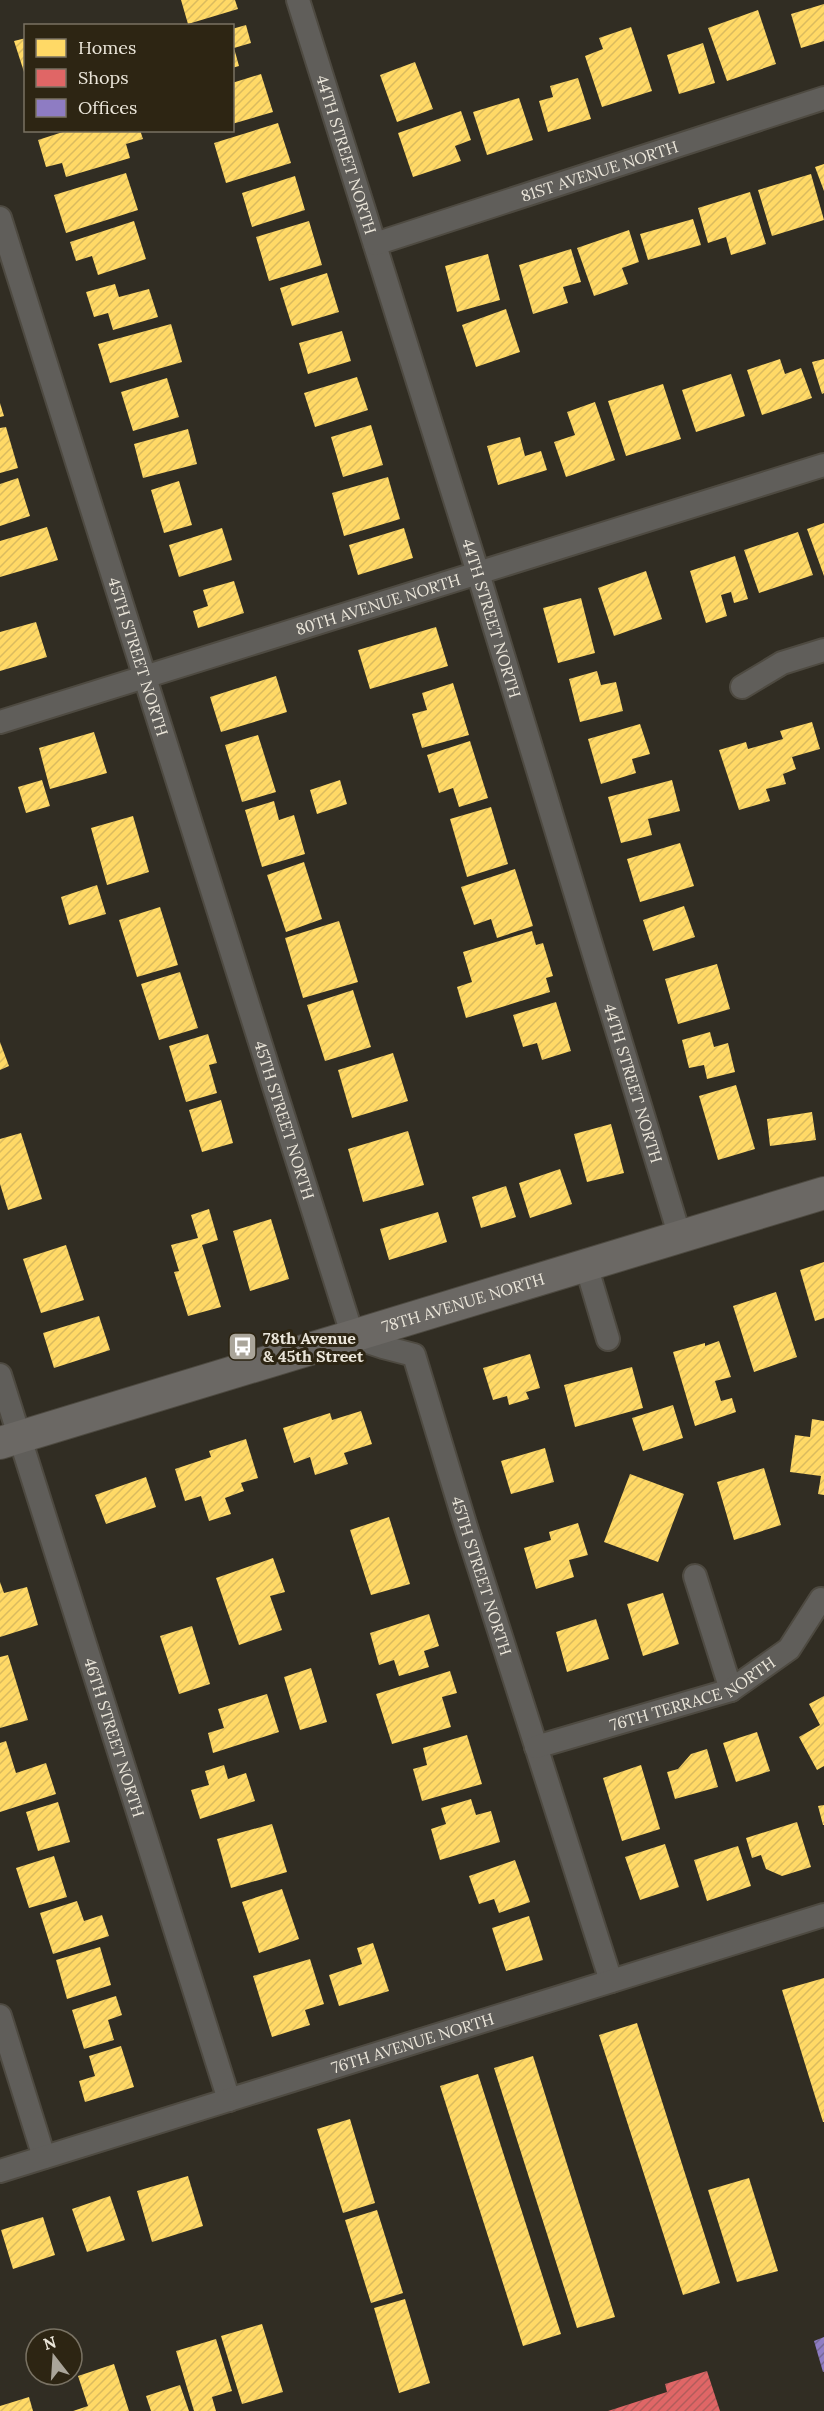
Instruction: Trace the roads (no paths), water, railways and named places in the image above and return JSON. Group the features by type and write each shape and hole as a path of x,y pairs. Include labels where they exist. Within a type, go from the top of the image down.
{"street":[{"name":"44TH STREET NORTH","path":"298,0 478,573 680,1237"},
{"name":"81ST AVENUE NORTH","path":"375,244 824,98"},
{"name":"45TH STREET NORTH","path":"0,218 353,1337 414,1355 611,1981"},
{"name":"80TH AVENUE NORTH","path":"0,722 824,465"},
{"path":"742,687 782,663 824,650"},
{"name":"78TH AVENUE NORTH","path":"10,1440 824,1193"},
{"path":"586,1265 608,1339"},
{"name":"46TH STREET NORTH","path":"0,1375 10,1440 229,2100"},
{"path":"695,1576 731,1690"},
{"name":"76TH TERRACE NORTH","path":"536,1747 731,1690 789,1648 821,1599"},
{"name":"76TH AVENUE NORTH","path":"0,2171 824,1915"},
{"path":"0,2016 44,2157"}],"place":[{"name":"78th Avenue & 45th Street","path":"242,1347"}]}
